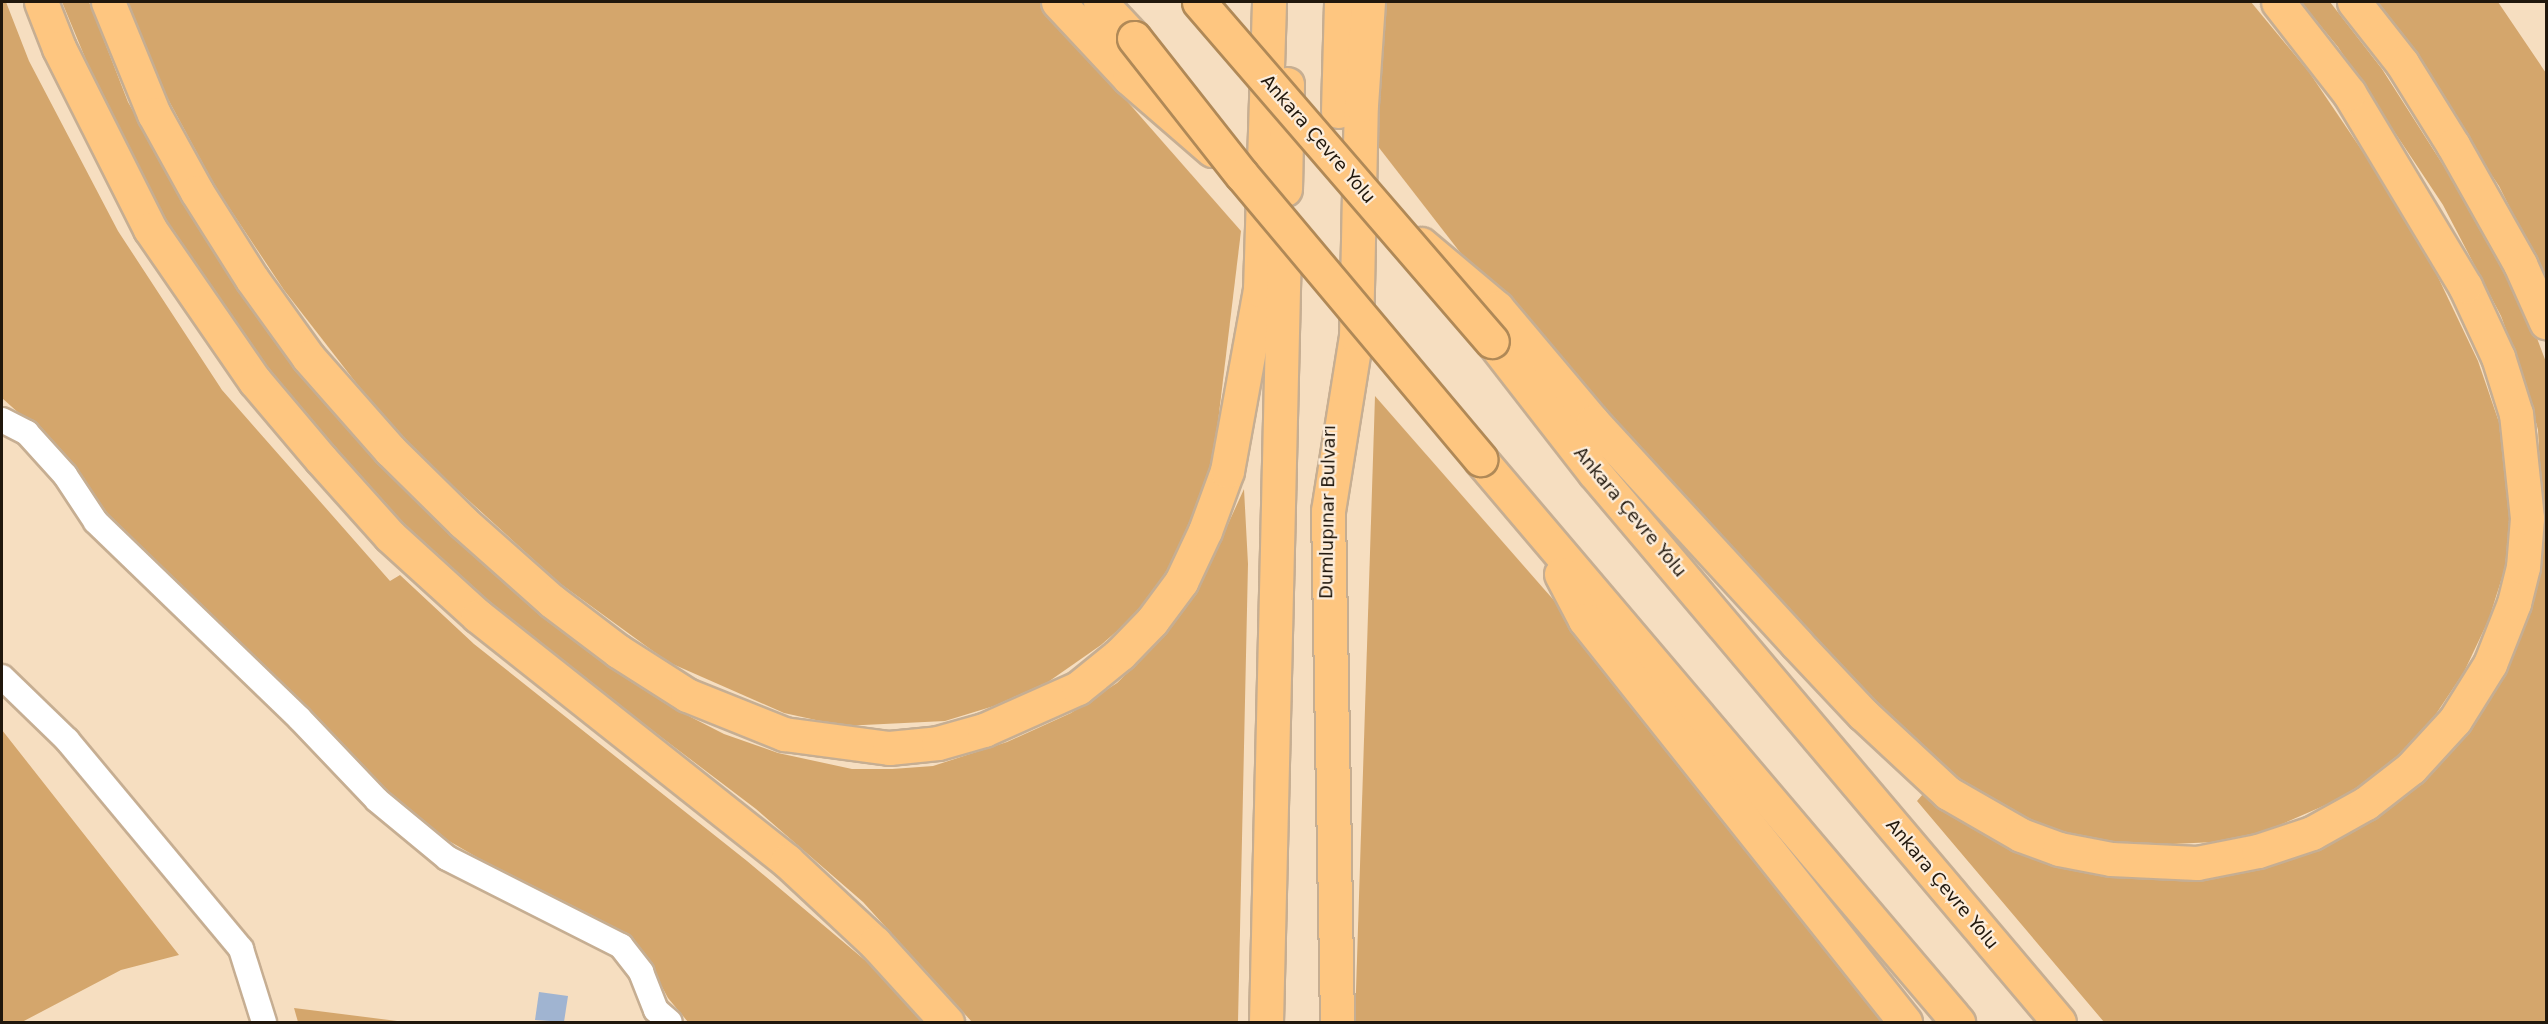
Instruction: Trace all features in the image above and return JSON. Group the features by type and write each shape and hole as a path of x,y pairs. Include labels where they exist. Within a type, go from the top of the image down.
{"highway":[{"path":"41,2 64,59 150,229 255,381 321,459 390,536 478,616 787,861 875,943 947,1023"},
{"path":"108,2 154,114 196,192 252,279 308,357 390,450 463,522 552,602 618,651 687,695 784,734 889,748 938,743 984,730 1078,688 1120,654 1152,621 1181,582 1205,531 1227,471 1260,290 1269,2"},
{"path":"1058,2 1129,78 1242,175"},
{"path":"1100,2 1134,38 1242,175 1480,459 1529,514 1958,1023"},
{"name":"Ankara Çevre Yolu","path":"1199,2 1492,341 1594,472 2059,1023"},
{"path":"1266,1023 1289,2"},
{"name":"Dumlupınar Bulvarı","path":"1317,1023 1341,2"},
{"path":"1336,1023 1328,511 1356,336 1361,105 1368,2"},
{"path":"1372,201 1497,308 1593,422 1863,714 1923,772 1990,820 2059,849 2153,862 2197,863 2258,851 2312,833 2366,803 2411,768 2455,720 2490,664 2514,603 2523,567 2527,518 2516,414 2498,357 2465,286 2349,93 2278,2"},
{"path":"2354,2 2402,63 2453,145 2520,264 2547,322"},
{"path":"1529,514 1585,620 1905,1023"}],"street":[{"path":"2,420 27,433 65,475 96,522 299,718 377,800 447,858 621,946 641,972 656,1010 670,1023"},
{"path":"2,677 67,740 240,949 264,1023"}],"shaded area":[{"path":"2,2 6,2 29,61 118,231 222,390 390,581 400,575 474,644 747,861 898,988 924,1022 688,1022 668,998 642,950 625,933 566,909 437,834 361,773 97,506 60,450 2,398"},
{"path":"62,2 89,2 128,102 190,213 272,331 349,429 443,528 546,617 608,666 673,708 724,734 778,753 852,769 892,769 933,766 1007,742 1071,713 1117,683 1148,653 1197,592 1244,489 1248,564 1238,1022 972,1022 863,902 756,809 520,630 414,539 323,437 242,334 169,225 106,108"},
{"path":"128,2 1040,2 1241,231 1210,488 1180,555 1141,610 1101,645 1048,682 994,706 945,721 843,726 784,713 668,662 558,582 395,433 284,290 216,188 162,88"},
{"path":"1383,2 2251,2 2309,72 2415,229 2478,361 2502,431 2511,505 2505,568 2489,619 2464,672 2434,717 2394,760 2344,797 2257,835 2215,842 2130,846 2080,839 2030,825 1991,806 1912,747 1487,287 1373,140"},
{"path":"2301,2 2330,2 2382,69 2459,190 2532,325 2546,362 2546,1022 2104,1022 1917,801 1923,794 1984,831 2153,877 2216,878 2264,866 2352,829 2393,805 2430,774 2468,729 2501,677 2524,624 2543,526 2538,430 2524,378 2501,316 2443,205 2338,47"},
{"path":"2375,2 2498,2 2546,73 2546,280 2499,186"},
{"path":"1375,396 1558,605 1887,1022 1355,1022"},
{"path":"2,730 179,955 121,970 22,1022 2,1022"},
{"path":"294,1008 405,1022 298,1022"}],"building":[{"path":"539,992 568,996 564,1022 535,1020"}]}
